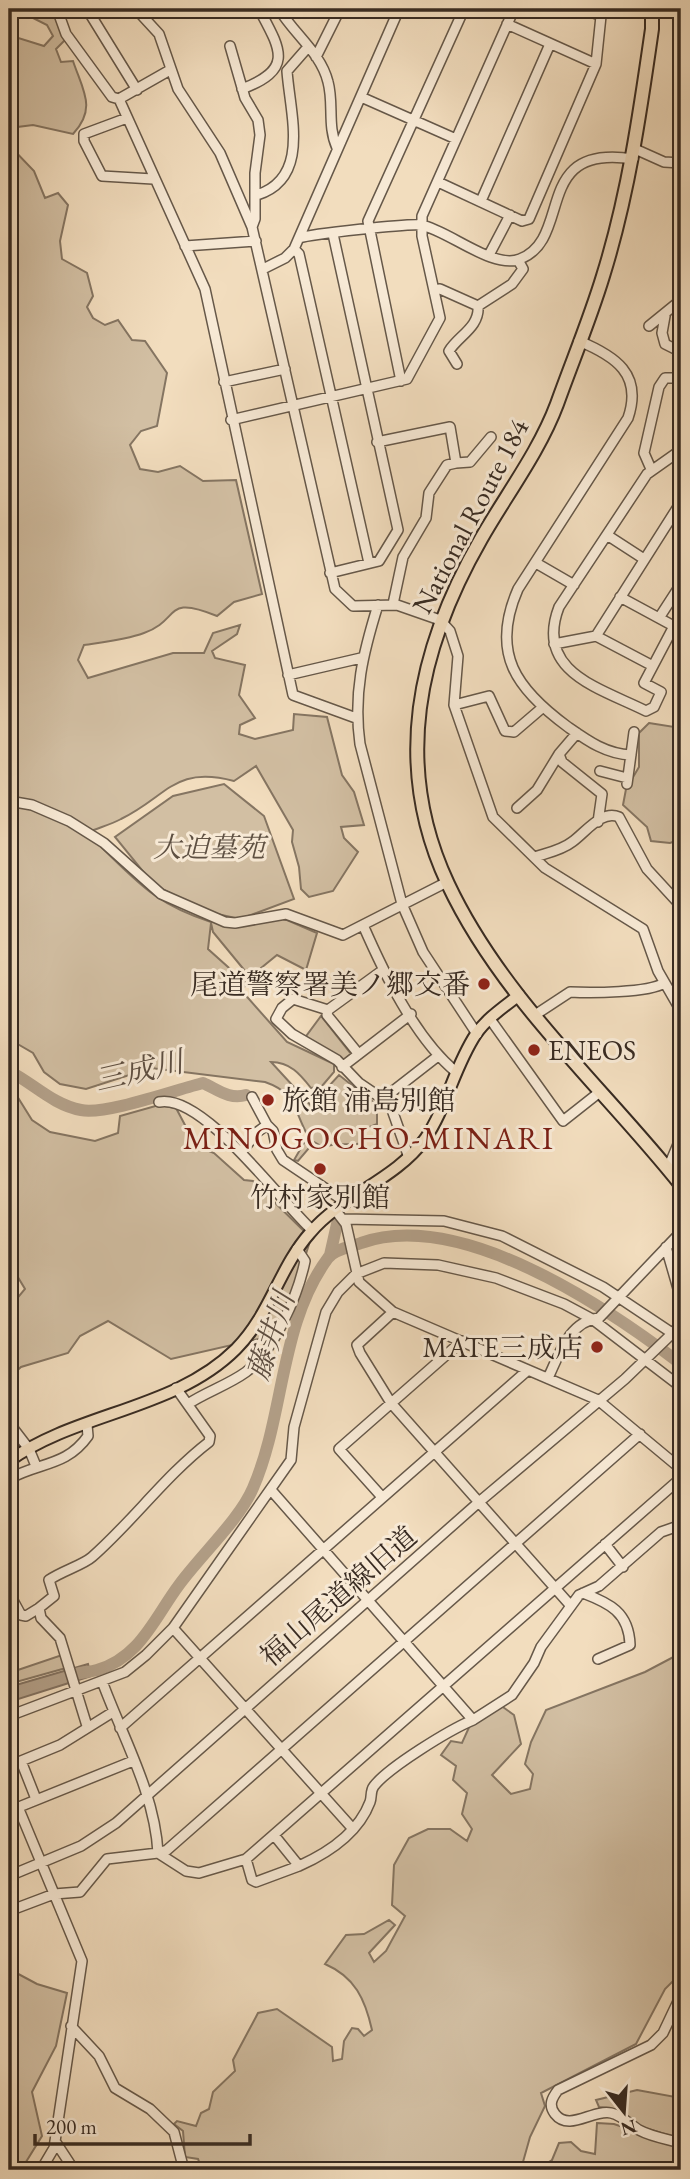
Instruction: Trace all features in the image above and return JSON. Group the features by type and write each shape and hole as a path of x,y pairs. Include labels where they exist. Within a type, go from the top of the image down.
{"highway":[{"name":"National Route 184","path":"652,9 652,29 634,154 603,278 555,408 480,541 440,620 421,691 416,733 418,769 426,817 447,882 467,919 535,1015 681,1185"}],"main road":[{"path":"9,1461 29,1449 176,1388 208,1371 236,1349 267,1308 296,1249 312,1230 342,1218 346,1203 423,1141 435,1123 456,1072 477,1034 490,1018 519,995"}],"street":[{"path":"57,9 66,34 112,97 119,99 170,70"},
{"path":"87,9 137,90"},
{"path":"135,9 159,34 170,70 226,164 252,227 335,589 353,606 393,604 440,620 455,640 458,656 454,705 493,817 545,868 643,929 664,983 681,1011"},
{"path":"242,89 267,78 278,65 279,47 259,9"},
{"path":"316,57 340,9"},
{"path":"401,381 368,221 464,9"},
{"path":"231,420 407,379 440,318 421,225 514,9"},
{"path":"438,182 522,221 529,219 596,64 601,16 584,9"},
{"path":"282,10 316,57 329,85 330,128 337,148"},
{"path":"263,269 285,258 294,249 361,97 395,10"},
{"path":"507,24 596,64"},
{"path":"481,201 550,44"},
{"path":"230,46 242,89 258,120 260,146 255,173 257,195 252,227"},
{"path":"257,195 279,185 288,174 294,126 288,71 308,47"},
{"path":"361,97 456,139"},
{"path":"119,99 205,289 231,420 293,695 348,718 356,718"},
{"path":"127,118 84,135 84,141 102,176 153,179"},
{"path":"299,238 421,225 489,255 508,261 519,260 536,249 569,175 579,163 634,154 664,162 681,163"},
{"path":"489,255 510,215"},
{"path":"330,573 379,561 398,530 333,234"},
{"path":"185,246 256,241"},
{"path":"294,249 299,254 329,397 369,563"},
{"path":"478,306 519,278 523,269 519,260"},
{"path":"434,289 440,289 478,306"},
{"path":"649,326 665,316 681,300"},
{"path":"457,365 449,351 466,335 479,314 478,306"},
{"path":"665,316 662,333 665,344 681,352"},
{"path":"579,341 608,353 618,361 631,385 632,405 628,418 518,589 506,631 513,671 521,685 542,708 611,754 631,755"},
{"path":"224,382 285,369"},
{"path":"652,469 643,453 659,387 665,378 681,378"},
{"path":"377,442 450,427 456,463"},
{"path":"393,604 403,557 426,518 429,493 447,465 470,463 491,437"},
{"path":"620,597 678,628 651,665 644,683 661,692 654,707 646,711 573,674 559,657 554,644 555,618 652,469 681,450"},
{"path":"596,636 681,502"},
{"path":"607,535 644,559"},
{"path":"536,563 574,585"},
{"path":"659,618 681,584"},
{"path":"378,605 361,658 356,718 360,744 402,904 423,952 477,1034"},
{"path":"554,644 596,636 651,665"},
{"path":"288,675 361,658"},
{"path":"454,705 489,696 505,731 514,732 542,708"},
{"path":"600,771 627,781 635,732"},
{"path":"517,808 537,790 559,754 577,733"},
{"path":"559,754 562,762 602,794 598,822"},
{"path":"9,801 32,805 69,821 119,855 146,884 161,894 225,922 235,923 286,914 343,935 447,882"},
{"path":"535,858 570,844 606,816 619,817 647,869 681,906"},
{"path":"363,925 383,970 438,1056 456,1072"},
{"path":"357,1052 327,1015 328,1010 383,970"},
{"path":"535,1015 570,992 589,995 607,990 649,990 664,983"},
{"path":"328,1010 293,999 282,1008 276,1019 292,1034 337,1060 359,1083 390,1104 408,1155"},
{"path":"342,1067 357,1052 411,1014"},
{"path":"490,1018 563,1121 601,1091"},
{"path":"384,1098 438,1056"},
{"path":"252,1097 273,1131 277,1150 283,1160 346,1203"},
{"path":"159,1102 169,1100 190,1108 241,1153 312,1230"},
{"path":"241,1153 256,1133 267,1125"},
{"path":"668,1168 681,1137"},
{"path":"670,1335 616,1298 541,1253 475,1228 414,1219 342,1218 359,1282 393,1312 598,1399 681,1469"},
{"path":"548,1378 566,1339 583,1323 596,1318 681,1232"},
{"path":"666,1247 681,1299"},
{"path":"188,1404 246,1372 281,1328 305,1261 296,1249"},
{"path":"9,1716 76,1688 125,1672 173,1628 291,1460 294,1427 319,1326 338,1292 355,1270 384,1263 438,1265 526,1288 596,1318 681,1387"},
{"path":"393,1312 357,1345 391,1403 571,1606"},
{"name":"福山尾道線旧道","path":"9,1876 81,1846 116,1822 681,1325"},
{"path":"382,1497 339,1449 462,1341"},
{"path":"120,1728 528,1370"},
{"path":"9,1593 21,1615 26,1616 39,1608 54,1596 49,1580 64,1569 89,1560 188,1458 209,1441 210,1436 176,1388"},
{"path":"9,1423 29,1449 36,1466"},
{"path":"9,1479 36,1466 67,1458 88,1436 87,1424"},
{"path":"9,1911 54,1894 80,1892 107,1859 167,1850 640,1434"},
{"path":"158,1853 186,1871 199,1873 246,1859 681,1478"},
{"path":"271,1490 473,1720"},
{"path":"246,1859 252,1881 256,1881 299,1867 329,1852 353,1829 371,1801 374,1785 423,1748 512,1695 571,1606 583,1593 599,1586 661,1532 681,1525"},
{"path":"605,1544 623,1567"},
{"path":"583,1593 614,1606 621,1612 630,1636 630,1645 598,1659"},
{"path":"39,1608 41,1618 60,1638 70,1663 87,1726"},
{"path":"173,1628 353,1829"},
{"path":"102,1681 157,1826 158,1853"},
{"path":"36,1799 21,1761 60,1745 113,1712"},
{"path":"41,2170 49,2161 55,2141 82,1961 41,1864 13,1809 133,1761"},
{"path":"274,1835 299,1867"},
{"path":"681,1995 663,2033 651,2045 558,2090 552,2099 552,2109 558,2118 567,2122 599,2112 614,2113 652,2136 681,2143"},
{"path":"71,2026 99,2056 115,2088 150,2109 174,2132 184,2170"},
{"path":"55,2141 74,2170"}],"green space":[{"path":"32,9 53,9 65,40 56,49 61,62 73,61 84,90 85,116 73,134 33,125 9,128 9,35 44,46 53,36 47,25 29,16"},
{"path":"9,145 34,171 45,198 58,193 68,205 60,241 62,259 87,273 93,296 87,307 93,318 105,325 118,320 132,340 145,341 167,373 157,426 141,431 130,445 140,469 158,472 180,466 203,481 236,480 262,594 234,602 217,616 200,610 180,608 156,628 144,633 84,645 78,660 88,678 173,653 204,653 213,633 240,625 237,634 212,651 215,658 245,665 239,695 255,718 240,725 239,734 255,739 293,730 294,714 327,717 342,775 354,792 364,825 341,827 344,838 358,852 333,891 309,897 301,889 299,867 292,842 293,830 256,766 234,781 214,777 184,780 121,819 91,831 96,842 135,880 160,899 191,915 211,922 211,919 280,917 317,933 306,970 277,955 250,977 213,932 211,923 208,949 247,984 241,990 287,1042 334,1064 334,1072 322,1086 311,1088 289,1067 271,1062 315,1110 331,1101 328,1087 339,1075 377,1105 377,1124 360,1131 364,1143 323,1147 314,1142 298,1161 294,1160 308,1136 293,1103 275,1086 265,1082 151,1068 86,1089 60,1084 44,1072 33,1053 9,1039"},
{"path":"649,723 681,728 681,839 670,843 651,841 647,827 623,805 626,789 639,767 639,733"},
{"name":"大迫墓苑","path":"224,784 264,816 294,899 240,919 208,912 154,885 115,837 173,796"},
{"path":"321,1016 351,1054 342,1062 304,1039"},
{"path":"9,1092 17,1096 32,1120 50,1132 95,1141 118,1133 120,1116 159,1105 176,1108 196,1146 214,1153 244,1180 253,1181 311,1238 282,1329 267,1337 171,1359 108,1321 80,1336 68,1353 21,1367 9,1378 9,1308 25,1289 13,1269 9,1271"},
{"path":"681,1653 681,1973 665,1989 636,2044 541,2093 545,2106 530,2137 521,2169 532,2170 202,2170 198,2159 185,2157 183,2131 174,2124 177,2121 196,2126 201,2113 209,2109 213,2092 235,2071 233,2060 258,2013 277,2009 332,2047 333,2061 342,2059 344,2041 352,2028 358,2029 364,2036 372,2030 366,2008 357,1990 344,1975 325,1964 346,1935 364,1934 389,1920 395,1925 369,1953 374,1962 386,1951 405,1916 392,1905 394,1865 409,1838 428,1829 450,1829 467,1841 472,1829 462,1814 467,1793 453,1780 456,1766 441,1755 451,1741 462,1743 471,1723 500,1705 514,1715 521,1744 492,1775 511,1794 530,1789 533,1774 525,1764 531,1742 546,1710 645,1672"},
{"path":"62,1655 66,1668 9,1684 9,1673"},
{"path":"9,1969 37,1984 67,1993 56,2046 32,2092 42,2136 21,2170 9,2170"},
{"path":"637,2090 675,2097 681,2091 681,2139 642,2127 614,2109 599,2107 596,2100"},
{"path":"597,2123 614,2124 681,2147 681,2170 536,2170 552,2160 559,2143 571,2142 581,2151 595,2154"}],"shaded area":[{"path":"88,1664 91,1676 9,1702 9,1687"}],"waterway":[{"name":"三成川","path":"9,1071 52,1099 81,1110 123,1106 203,1083 229,1095 246,1095"},
{"name":"三成川","path":"330,1255 337,1224"},
{"name":"藤井川","path":"76,1674 112,1664 136,1646 179,1585 247,1500 263,1460 300,1312 312,1284 328,1258 335,1252 361,1243 400,1236 442,1239 486,1251 530,1269 572,1291 681,1364"}],"place":[{"name":"尾道警察署美ノ郷交番","path":"484,984"},
{"name":"ENEOS","path":"534,1050"},
{"name":"旅館 浦島別館","path":"268,1100"},
{"name":"竹村家別館","path":"320,1169"},
{"name":"MATE三成店","path":"597,1347"}],"district":[{"name":"MINOGOCHO-MINARI","path":"369,1138"}]}
